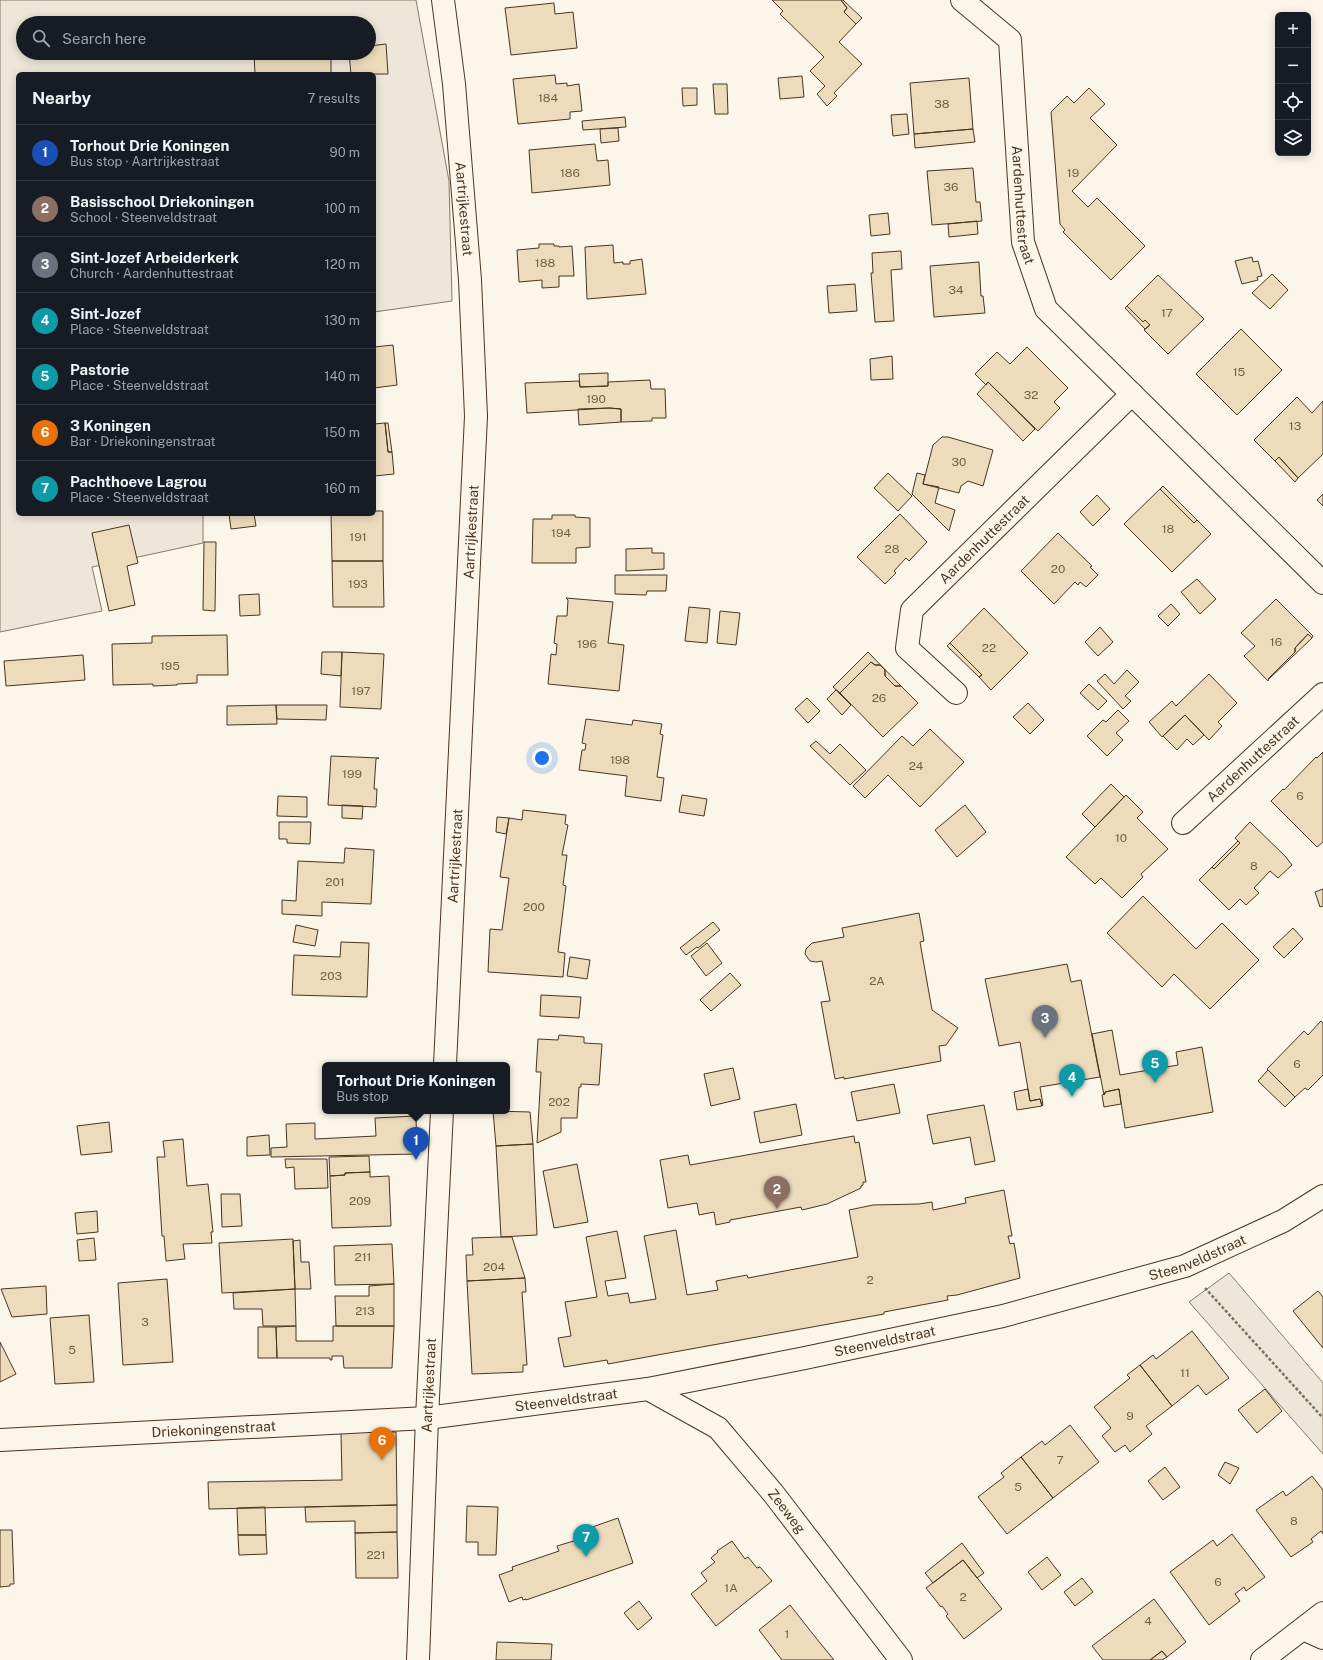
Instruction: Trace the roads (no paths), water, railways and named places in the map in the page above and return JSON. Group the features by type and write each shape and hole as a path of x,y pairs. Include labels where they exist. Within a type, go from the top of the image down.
{"street":[{"name":"Aartrijkestraat","path":"443,0 454,84 470,280 476,416 445,1062"},
{"name":"Aardenhuttestraat","path":"962,0 1010,40 1023,242 1046,309 1323,583"},
{"name":"Aardenhuttestraat","path":"956,693 907,648 912,610 1132,394"},
{"name":"Aardenhuttestraat","path":"1183,823 1323,694"},
{"name":"Aartrijkestraat","path":"418,1660 427,1418 442,1114"},
{"name":"Steenveldstraat","path":"427,1418 648,1389 805,1358 1003,1316 1185,1266 1283,1221 1323,1196"},
{"name":"Zeeweg","path":"648,1389 718,1428 773,1493 901,1660"},
{"name":"Driekoningenstraat","path":"0,1440 427,1418"},
{"path":"1262,1660 1323,1613"},
{"path":"1303,1629 1323,1638"}],"place":[{"name":"Sint-Jozef Arbeiderkerk","path":"1045,1038"},
{"name":"Pastorie","path":"1155,1083"},
{"name":"Sint-Jozef","path":"1072,1097"},
{"name":"Torhout Drie Koningen","path":"416,1160"},
{"name":"Basisschool Driekoningen","path":"777,1209"},
{"name":"3 Koningen","path":"382,1460"},
{"name":"Pachthoeve Lagrou","path":"586,1557"}]}
